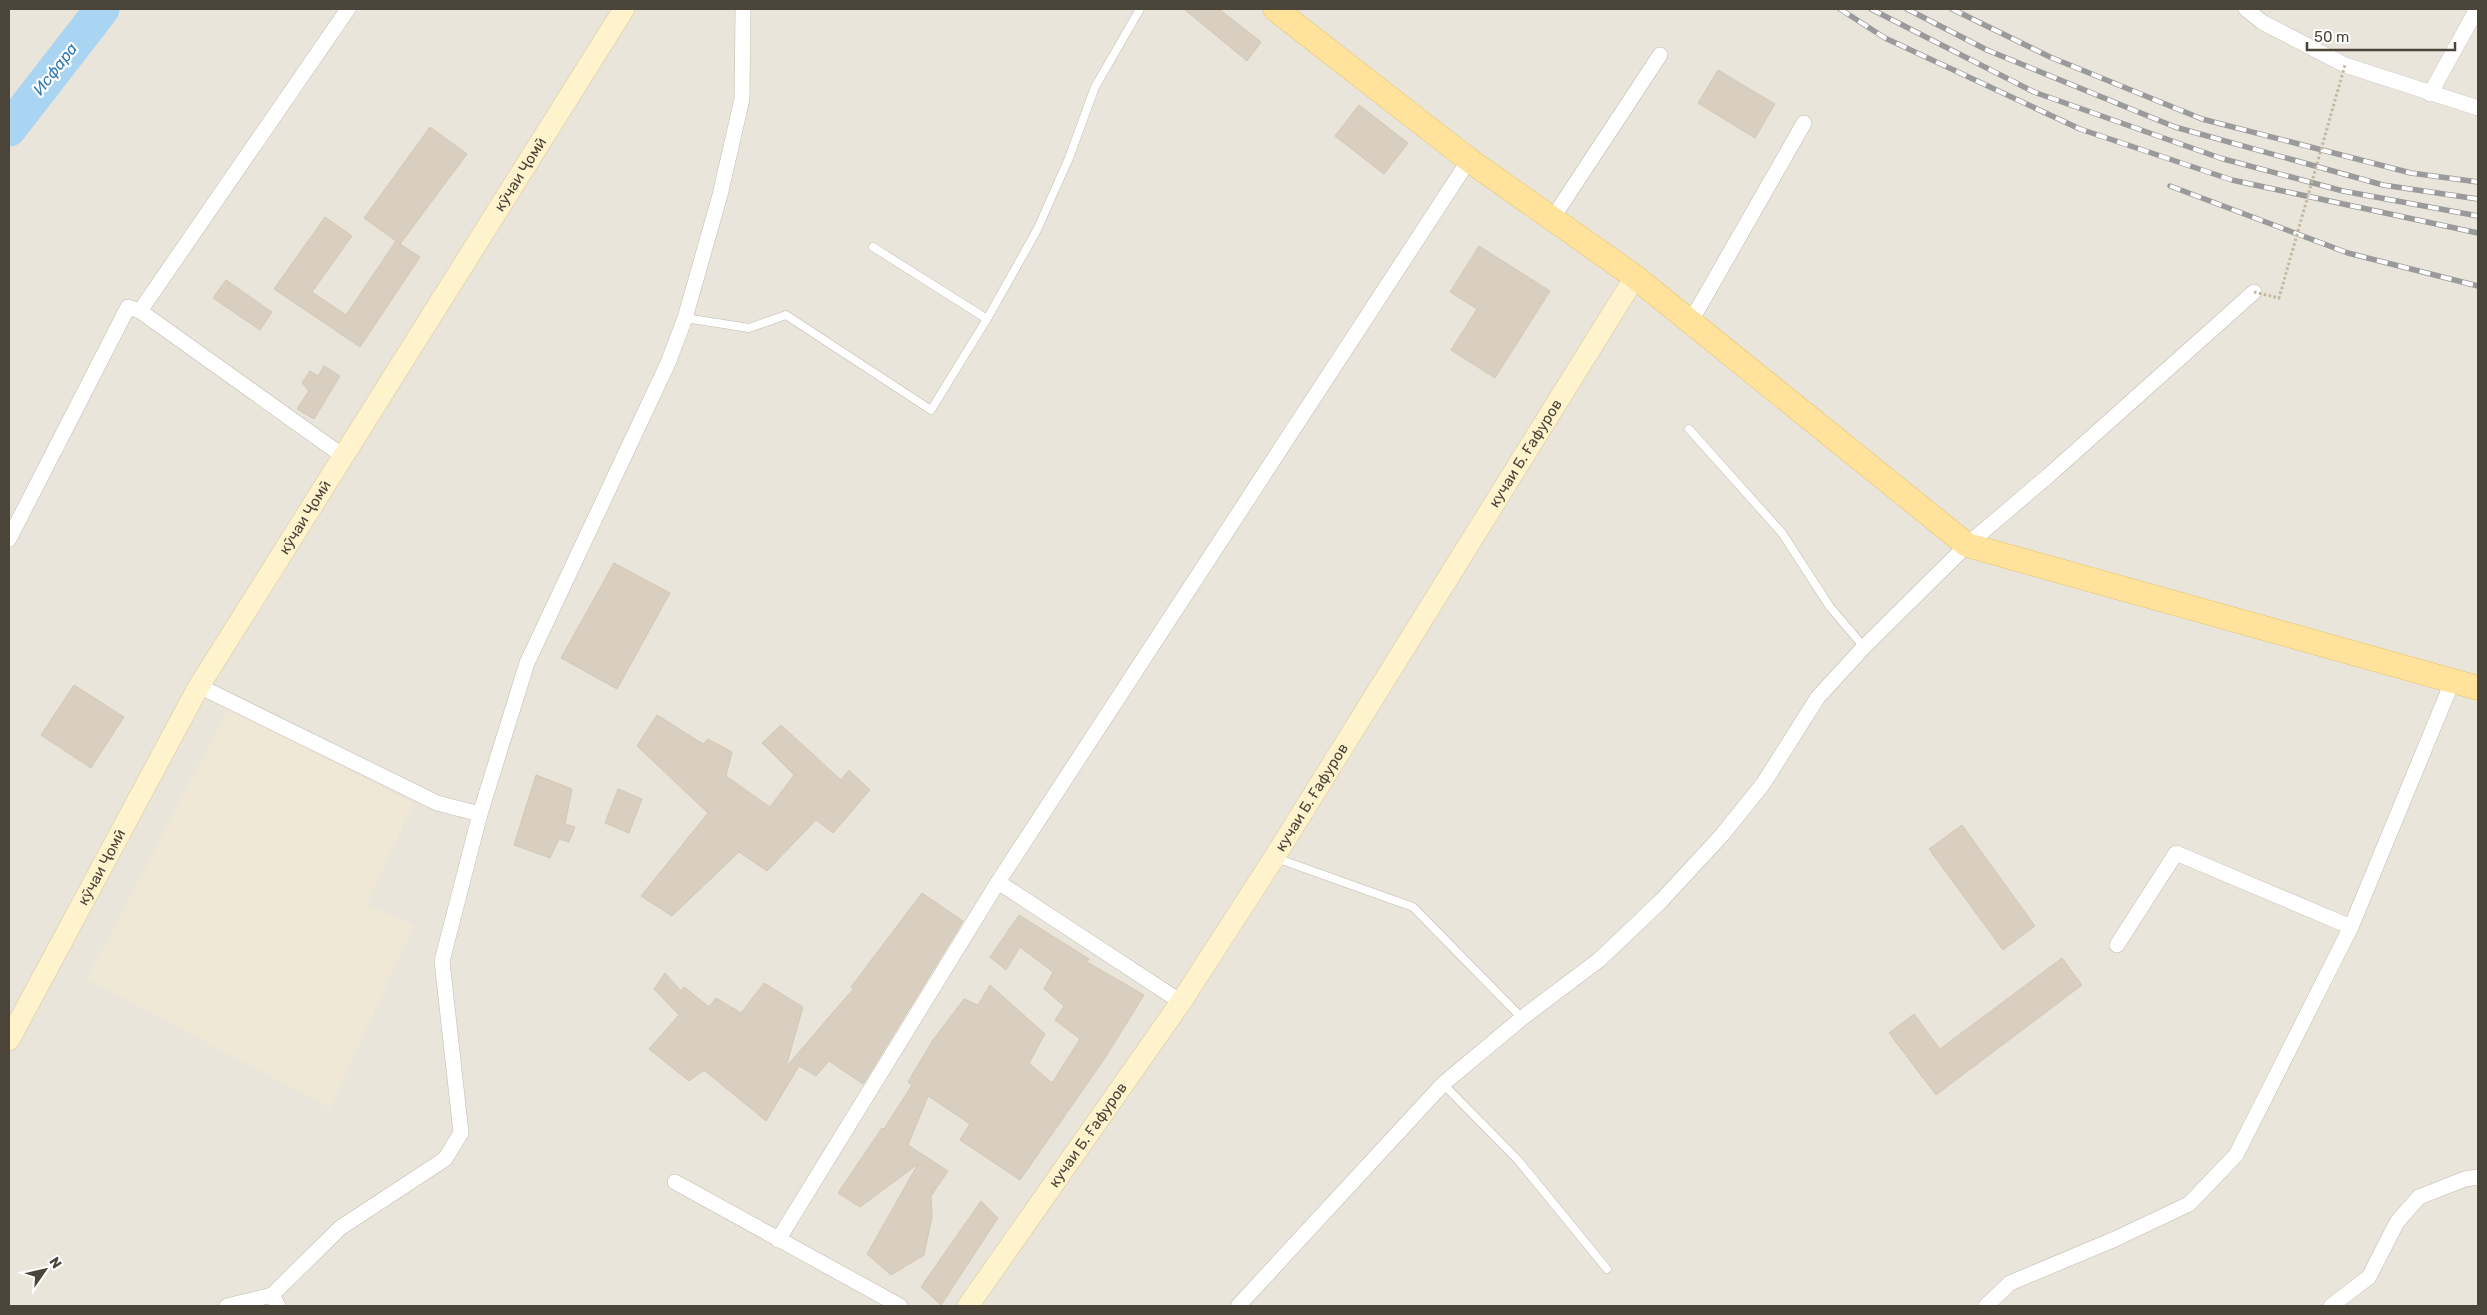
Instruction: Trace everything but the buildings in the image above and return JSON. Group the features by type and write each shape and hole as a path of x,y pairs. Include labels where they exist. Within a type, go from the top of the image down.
{"main road":[{"path":"1275,9 1469,160 1635,277 1967,544 2478,688"}],"street":[{"path":"140,311 348,9"},
{"name":"кӯчаи Ҷомӣ","path":"9,1040 199,686 624,9"},
{"path":"226,1306 275,1301 340,1228 445,1159 461,1133 442,961 480,814 527,663 668,363 685,318 720,195 742,99 743,9"},
{"path":"2246,9 2262,22 2345,65 2478,108"},
{"path":"2430,94 2477,9"},
{"path":"1552,218 1660,55"},
{"path":"1691,321 1804,123"},
{"path":"778,1240 998,882 1469,160"},
{"name":"кучаи Б. Ғафуров","path":"968,1306 1181,1002 1274,858 1635,277"},
{"path":"1238,1306 1443,1084 1522,1018 1599,960 1661,901 1722,835 1763,784 1818,697 1864,647 1967,544 2048,476 2254,292"},
{"path":"9,539 128,307 140,311 343,456"},
{"path":"1986,1306 2010,1283 2115,1239 2189,1204 2236,1155 2351,927 2453,680"},
{"path":"199,686 437,803 480,814"},
{"path":"2116,944 2176,853 2351,927"},
{"path":"998,882 1181,1002"},
{"path":"2331,1306 2369,1277 2397,1222 2419,1197 2465,1179 2478,1177"},
{"path":"675,1182 900,1306"}],"lane":[{"path":"685,318 749,328 786,315 931,410 987,319 1037,230 1069,158 1095,87 1140,9"},
{"path":"873,247 987,319"},
{"path":"1689,429 1782,533 1830,608 1864,647"},
{"path":"1274,858 1413,907 1522,1018"},
{"path":"1443,1084 1518,1160 1607,1269"}],"path":[{"path":"2254,292 2279,298 2345,65"}],"shaded area":[{"name":"Исфара","path":"9,9 2478,9 2478,1306 9,1306"},
{"path":"228,709 413,803 367,905 414,925 330,1108 87,979"}],"waterway":[{"name":"Исфара","path":"9,129 102,9"}],"railway":[{"path":"1840,9 1885,38 2080,129 2232,180 2478,233"},
{"path":"1871,9 2034,92 2220,158 2343,191 2478,216"},
{"path":"1907,9 1987,50 2175,127 2383,185 2478,199"},
{"path":"1952,9 2050,57 2202,119 2411,173 2478,182"},
{"path":"2170,186 2348,253 2478,286"}]}
